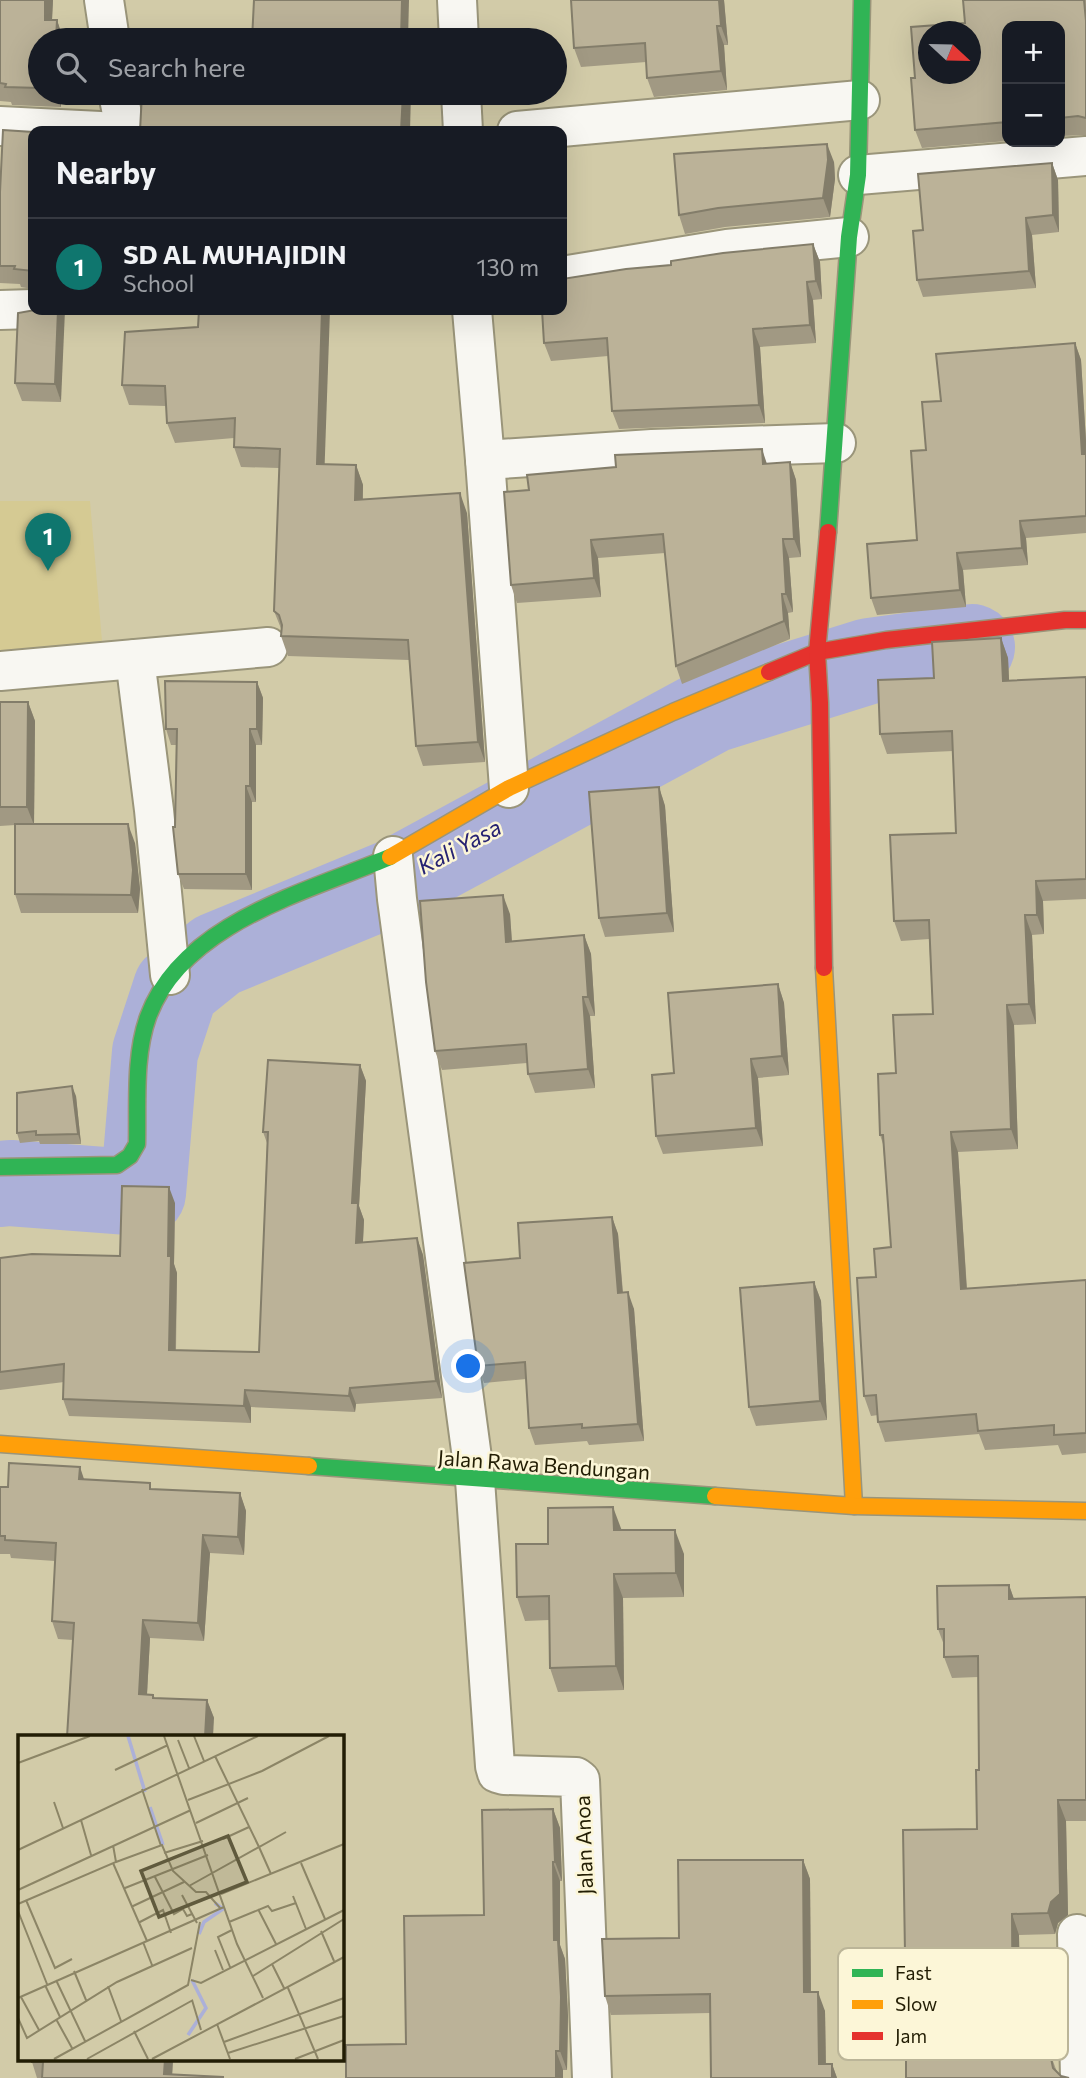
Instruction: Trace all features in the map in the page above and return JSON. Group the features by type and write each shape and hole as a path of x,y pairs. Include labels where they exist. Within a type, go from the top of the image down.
{"street":[{"path":"104,0 108,28"},
{"path":"457,0 458,28"},
{"path":"854,1506 824,974 817,659 836,443 849,237 858,175 862,0"},
{"path":"567,126 860,100"},
{"path":"120,105 121,126"},
{"path":"462,105 463,126"},
{"path":"0,126 28,127"},
{"path":"858,175 1086,156"},
{"path":"567,275 727,249 849,237"},
{"path":"0,310 28,309"},
{"path":"472,315 509,788"},
{"path":"485,460 652,449 836,443"},
{"path":"0,1167 117,1166 130,1156 137,1144 140,1055 148,1017 170,975 198,947 248,915 395,877 509,788 673,712 817,659 886,640 1065,620 1086,621"},
{"path":"0,671 268,647"},
{"path":"135,659 170,975"},
{"path":"395,877 475,1480"},
{"name":"Jalan Rawa Bendungan","path":"0,1444 854,1506 1086,1511"},
{"name":"Jalan Anoa","path":"475,1480 497,1773 576,1777 580,1780 592,2078"},
{"path":"1077,1934 1080,2078"}],"shaded area":[{"path":"0,501 90,501 102,641 0,653"}],"building":[{"path":"0,0 45,0 45,20 57,20 57,28 28,28 28,88 5,87 6,84 0,83"},
{"path":"254,0 402,0 401,28 253,28"},
{"path":"571,0 719,0 721,26 717,26 721,71 647,78 645,43 574,48"},
{"path":"963,0 1084,0 1086,118 1065,117 1065,21 1002,21 1002,122 915,130 911,27 918,26 918,84 981,84 981,21 965,21"},
{"path":"141,105 402,105 401,126 140,126"},
{"path":"3,130 28,132 28,270 14,269 15,266 0,266"},
{"path":"827,144 828,160 823,198 718,208 679,215 674,154"},
{"path":"1052,163 1053,215 1026,218 1029,271 917,280 913,231 923,230 918,174"},
{"path":"813,244 816,281 807,282 810,325 753,329 759,405 612,411 607,338 544,343 542,315 567,315 567,278 671,265 671,261"},
{"path":"28,311 28,315 58,315 55,384 15,383 18,313"},
{"path":"199,315 322,315 317,464 356,465 355,500 460,493 478,742 416,746 408,640 281,636 282,625 279,615 274,611 280,449 234,447 235,418 167,423 165,386 122,385 125,332 198,327"},
{"path":"1075,343 1082,454 1086,454 1086,516 1020,521 1022,548 957,553 960,590 871,598 867,544 917,540 911,451 926,450 922,402 941,401 936,354"},
{"path":"762,449 763,464 790,462 794,539 783,539 786,594 782,594 784,621 676,666 663,534 591,540 594,578 511,585 504,492 529,490 527,475 616,467 615,455"},
{"path":"1001,638 1003,681 1086,677 1086,879 1036,881 1037,915 1025,915 1029,1004 1007,1005 1011,1129 951,1132 961,1289 1086,1280 1086,1433 1054,1435 1054,1425 978,1431 976,1414 878,1422 876,1395 864,1396 857,1278 876,1277 874,1249 891,1247 883,1135 880,1135 878,1074 896,1073 893,1015 933,1014 929,920 894,921 890,835 956,833 952,731 880,734 878,680 934,678 932,642"},
{"path":"165,681 257,682 257,729 250,729 250,786 246,786 246,874 178,874 173,827 177,729 166,729"},
{"path":"0,702 28,702 27,807 0,807"},
{"path":"659,787 667,913 599,918 589,792"},
{"path":"15,824 128,824 133,870 131,895 15,894"},
{"path":"503,895 506,942 584,935 588,997 583,997 588,1069 528,1074 526,1044 435,1051 420,901"},
{"path":"778,984 782,1056 751,1059 756,1128 656,1136 652,1075 674,1073 668,993"},
{"path":"268,1060 360,1065 352,1203 358,1203 356,1243 417,1238 436,1381 350,1388 349,1396 245,1390 244,1406 63,1399 64,1364 0,1372 0,1258 32,1254 120,1256 122,1186 169,1187 169,1350 259,1352 268,1132 263,1132"},
{"path":"72,1086 78,1134 36,1135 36,1131 17,1133 17,1093"},
{"path":"612,1217 618,1293 628,1292 638,1424 529,1428 525,1362 478,1366 464,1263 520,1258 518,1223"},
{"path":"814,1282 820,1401 749,1407 740,1288"},
{"path":"9,1463 80,1467 79,1479 150,1483 150,1489 240,1493 238,1537 203,1535 198,1623 143,1620 139,1694 153,1695 153,1698 207,1700 205,1735 67,1735 74,1623 52,1621 56,1543 5,1540 5,1536 0,1536 0,1487 8,1487"},
{"path":"613,1507 614,1530 675,1530 676,1573 614,1574 616,1666 550,1668 549,1596 517,1597 516,1544 548,1544 548,1508"},
{"path":"1009,1585 1009,1599 1086,1597 1086,1800 1058,1800 1060,1894 1051,1902 1048,1913 1012,1914 1012,1948 905,1948 903,1830 977,1829 978,1656 944,1657 944,1629 938,1629 937,1586"},
{"path":"553,1809 554,1940 558,1940 561,1997 560,2051 556,2051 556,2078 346,2078 346,2045 406,2044 404,1916 484,1915 482,1810"},
{"path":"678,1860 803,1860 804,1992 818,1992 819,2064 832,2064 832,2078 711,2078 710,1994 605,1996 602,1939 679,1938"},
{"path":"165,2060 164,2074 223,2078 42,2078 43,2062 32,2062"},
{"path":"906,2060 1051,2060 1053,2068 1061,2076 1069,2078 906,2078"}],"waterway":[{"name":"Kali Yasa","path":"0,1184 143,1193 155,1052 176,988 217,955 394,882 712,710 869,661 972,647"}],"traffic: fast":[{"path":"828,532 849,237 858,175 862,0"},
{"path":"0,1167 117,1165 130,1156 137,1144 138,1080 148,1017 165,985 188,957 217,934 250,915 285,898 390,857"},
{"path":"309,1466 715,1496"}],"traffic: slow":[{"path":"390,857 509,788 673,712 769,672"},
{"path":"824,968 854,1506"},
{"path":"0,1444 309,1466"},
{"path":"715,1496 854,1506 1086,1511"}],"traffic: jam":[{"path":"824,968 817,652 828,532"},
{"path":"769,672 817,652 886,640 1086,620"}],"place":[{"name":"SD AL MUHAJIDIN","path":"48,571"}]}
